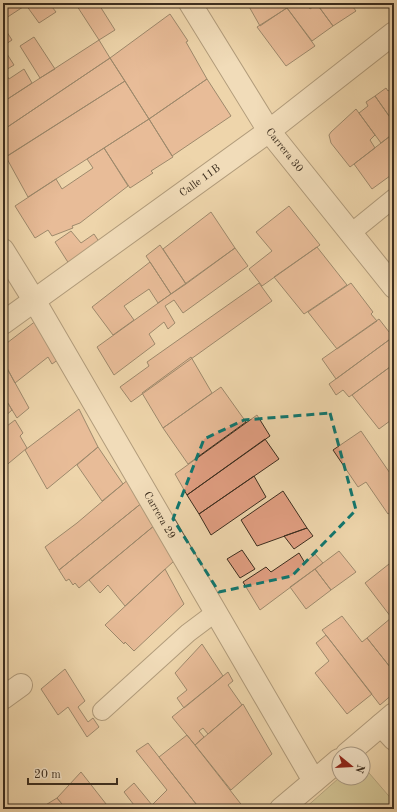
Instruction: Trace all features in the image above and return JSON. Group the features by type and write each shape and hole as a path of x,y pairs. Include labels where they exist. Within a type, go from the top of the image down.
{"street":[{"name":"Carrera 30","path":"190,3 269,131 394,287"},
{"name":"Calle 11B","path":"3,323 269,131 394,33"},
{"name":"Carrera 29","path":"3,250 34,300 314,781"},
{"path":"3,698 21,685"},
{"path":"359,746 390,726"},
{"path":"281,809 331,767"}],"lane":[{"path":"350,233 394,198"},
{"path":"102,711 188,633 216,612"}],"highlighted area":[{"path":"330,413 356,510 292,576 219,592 173,519 204,439 244,420"}],"green space":[{"path":"371,775 394,802 394,809 304,809 331,785 371,786"}],"building":[{"path":"3,3 49,3 56,12 39,23 26,5 3,20"},
{"path":"75,3 98,3 115,30 99,40"},
{"path":"247,3 294,3 260,26"},
{"path":"294,3 305,3 310,9 317,4 333,26 312,41 287,8"},
{"path":"316,3 350,3 356,11 333,26"},
{"path":"287,8 315,46 286,66 257,27"},
{"path":"170,14 188,41 186,42 207,79 149,119 110,58"},
{"path":"3,26 12,40 3,46"},
{"path":"34,37 55,69 40,78 20,46"},
{"path":"99,40 110,58 3,130 3,102"},
{"path":"7,54 14,65 4,71 9,79 24,69 32,83 3,102 3,57"},
{"path":"110,58 125,81 7,156 3,149 3,130"},
{"path":"207,79 231,116 172,156 149,119"},
{"path":"125,81 149,119 28,197 6,157"},
{"path":"394,87 394,123 375,96 386,88 388,91"},
{"path":"375,96 394,123 394,133 381,143 359,113 368,106 366,102"},
{"path":"356,109 375,135 370,140 375,148 350,167 331,143 329,135"},
{"path":"149,119 173,157 151,171 153,173 130,188 104,148"},
{"path":"394,133 394,173 372,189 354,164"},
{"path":"104,148 128,186 80,223 72,226 73,228 52,236 48,230 35,238 15,206 56,179 62,189 93,168 87,159"},
{"path":"289,206 320,245 262,286 249,269 272,251 256,232"},
{"path":"211,212 235,248 186,284 163,249"},
{"path":"71,231 81,243 94,234 102,246 71,267 55,242"},
{"path":"160,245 186,284 171,294 146,256"},
{"path":"317,247 347,285 304,314 274,277"},
{"path":"235,248 248,266 183,313 174,300 165,306 175,323 168,329 164,322 149,334 155,344 114,375 97,347"},
{"path":"150,262 171,294 158,303 149,289 124,306 134,320 113,335 92,307"},
{"path":"259,283 272,301 131,402 120,387 149,366 147,362"},
{"path":"351,283 373,312 371,314 377,321 337,349 308,312"},
{"path":"41,317 62,357 52,364 48,357 15,383 3,361 3,346"},
{"path":"379,319 393,337 336,379 322,359"},
{"path":"393,337 394,364 349,397 343,390 336,395 329,384"},
{"path":"191,357 212,393 163,428 142,393"},
{"path":"3,361 29,408 17,418 3,395"},
{"path":"394,364 394,418 379,429 352,395"},
{"path":"221,387 246,422 188,464 163,428"},
{"path":"3,395 12,410 3,418"},
{"path":"79,409 98,447 47,489 25,450"},
{"path":"257,415 270,436 187,495 175,474"},
{"path":"15,420 23,433 20,436 27,448 3,468 3,429"},
{"path":"361,431 394,479 394,510 388,514 366,482 358,487 333,450"},
{"path":"265,439 279,459 199,514 187,495"},
{"path":"98,447 123,484 102,501 77,465"},
{"path":"254,476 266,497 211,535 199,514"},
{"path":"130,478 143,502 59,570 45,547 77,523"},
{"path":"283,491 307,528 257,546 241,520"},
{"path":"143,502 155,525 79,588 75,583 73,585 69,579 66,581 59,570"},
{"path":"155,525 174,561 125,606 108,585 100,593 89,580"},
{"path":"307,528 313,536 294,549 284,536"},
{"path":"242,550 255,569 240,578 227,559"},
{"path":"339,551 356,572 331,590 315,569"},
{"path":"299,553 305,563 315,554 323,563 260,610 243,582 266,567 271,572"},
{"path":"394,560 394,571 389,564"},
{"path":"389,564 394,571 394,621 365,583"},
{"path":"165,569 184,604 134,651 125,642 124,644 105,625"},
{"path":"315,569 331,590 306,609 290,587"},
{"path":"342,616 362,642 367,638 394,672 394,693 380,705 322,630"},
{"path":"391,618 394,621 394,672 367,638"},
{"path":"326,635 372,694 347,714 315,673 329,661 316,643"},
{"path":"202,644 223,676 184,708 177,698 187,690 175,673"},
{"path":"65,669 85,701 78,707 88,722 93,718 99,727 87,737 68,707 58,715 41,689"},
{"path":"228,672 233,681 228,685 242,705 208,734 203,728 199,731 204,737 195,745 172,717"},
{"path":"243,704 272,754 231,790 195,745"},
{"path":"187,735 244,808 243,809 200,809 159,757"},
{"path":"148,743 200,809 155,809 152,805 167,790 136,751"},
{"path":"81,772 110,809 92,809 88,804 82,809 66,809 57,798"},
{"path":"134,783 155,809 137,809 124,792"},
{"path":"57,798 66,809 46,809 44,806"}]}
